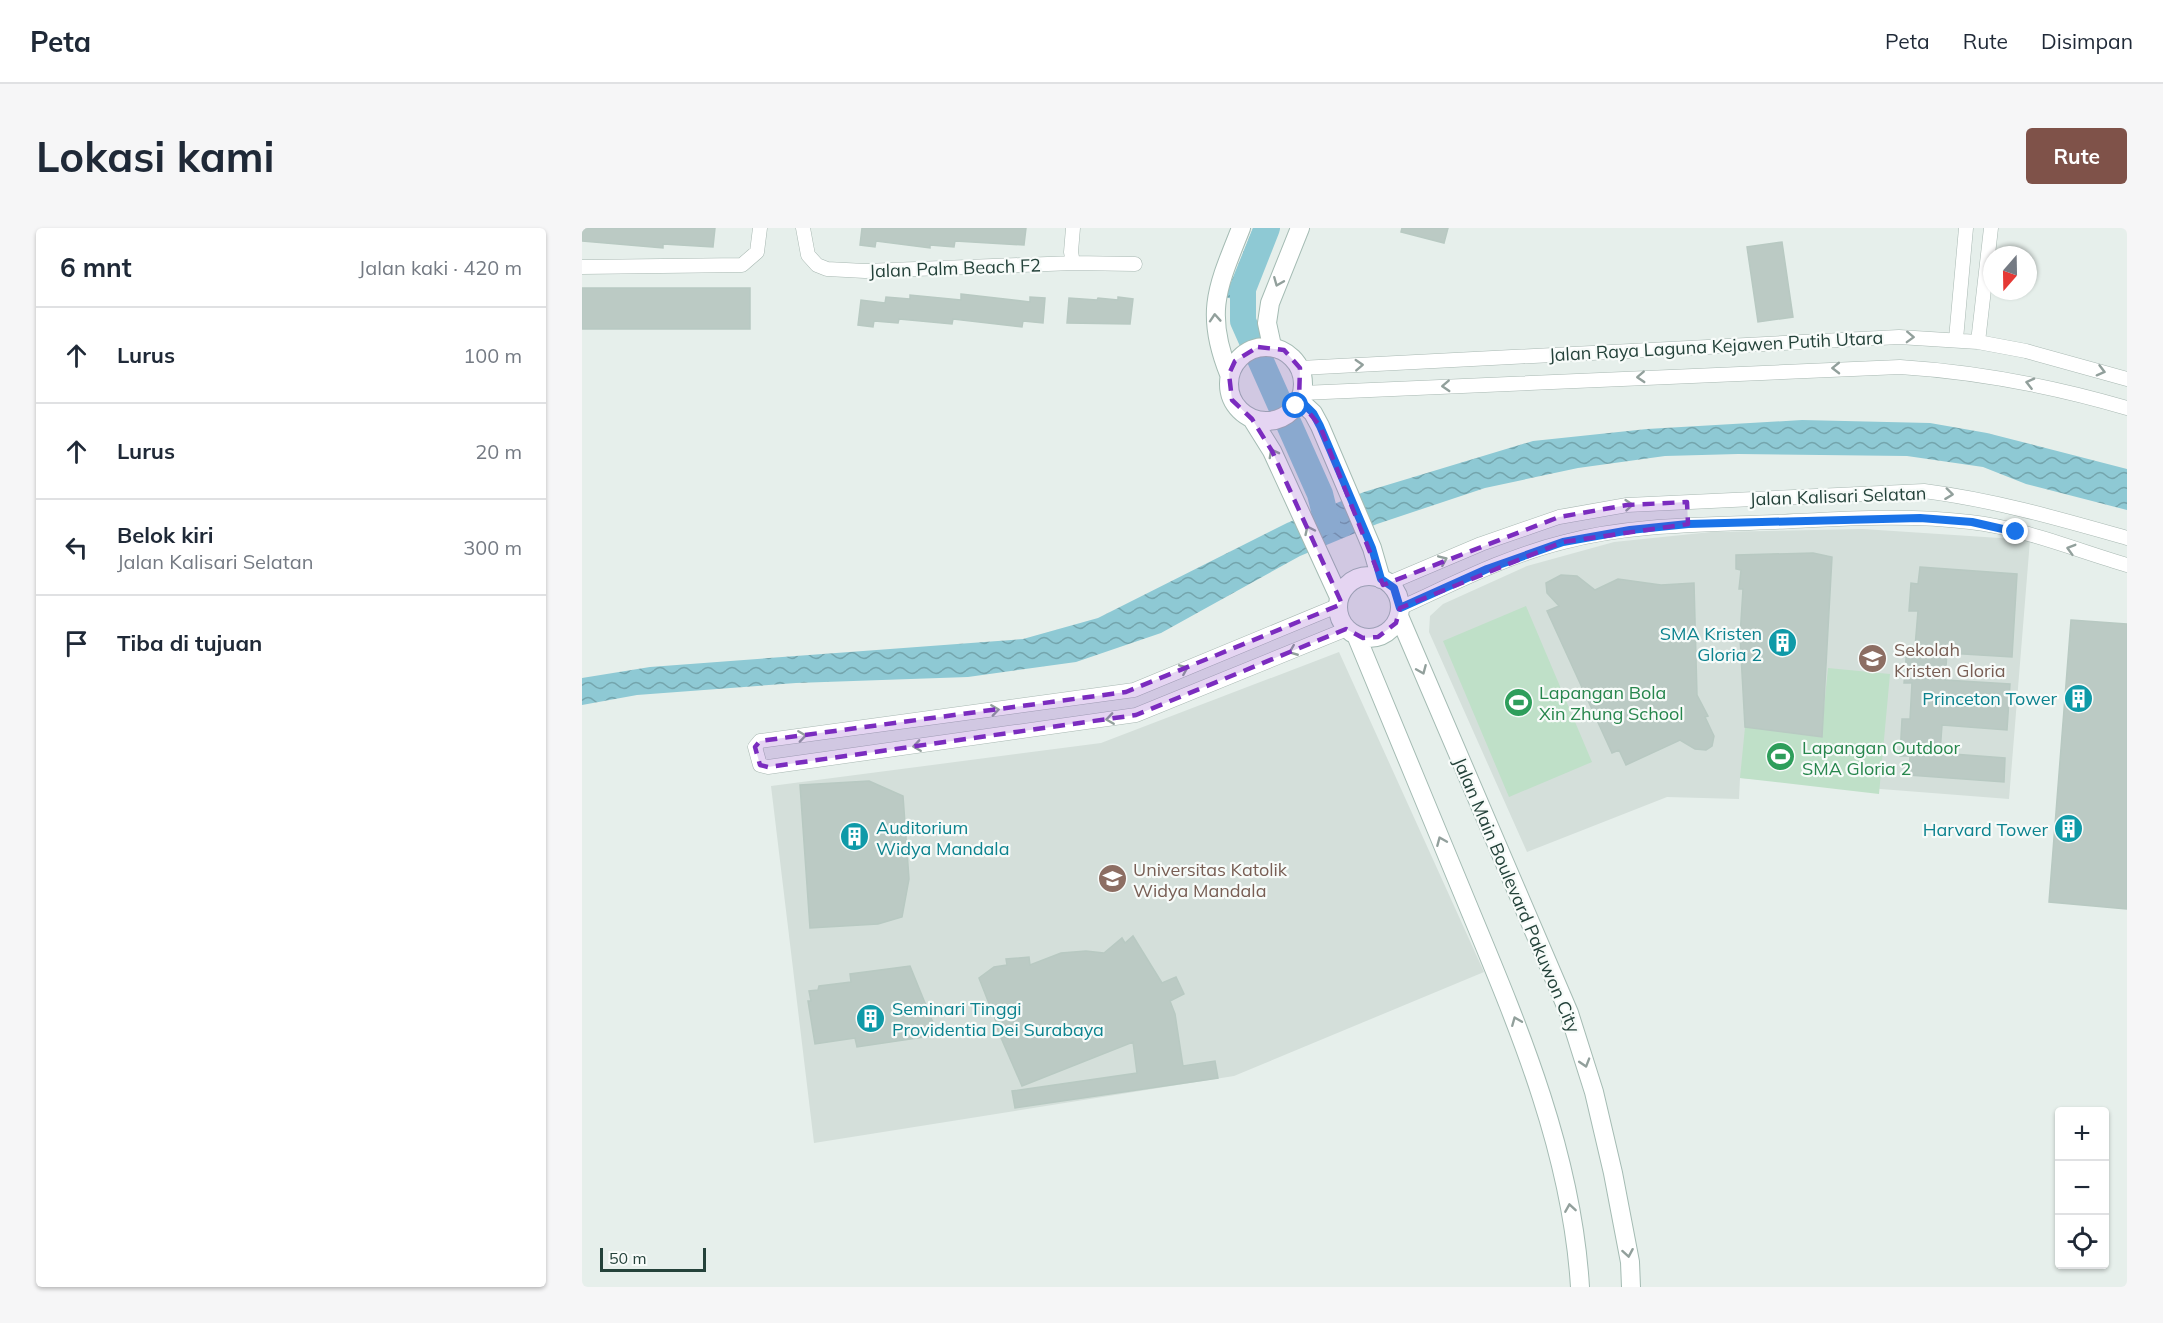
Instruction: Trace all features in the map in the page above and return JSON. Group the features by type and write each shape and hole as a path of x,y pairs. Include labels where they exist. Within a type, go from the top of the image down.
{"street":[{"path":"582,267 742,265 757,252 759,228"},
{"name":"Jalan Palm Beach F2","path":"803,228 808,255 817,265 827,269 865,271 912,268 972,269 1073,263 1135,264"},
{"path":"1073,228 1071,252 1073,263"},
{"path":"1229,374 1217,337 1214,311 1220,281 1241,228"},
{"path":"1272,346 1268,323 1270,303 1300,228"},
{"path":"1956,339 1966,228"},
{"path":"1978,342 1991,228"},
{"name":"Jalan Raya Laguna Kejawen Putih Utara","path":"1300,368 1832,339 1956,339 2026,351 2127,378"},
{"path":"1272,346 1293,358 1300,368 1300,396 1292,411 1276,420 1252,418 1240,411 1232,400 1228,387 1229,374 1235,361 1245,352 1258,347 1272,346"},
{"name":"Jalan Raya Laguna Kejawen Putih Utara","path":"1300,396 1900,367 1960,371 2017,380 2127,408"},
{"path":"1300,396 1313,413 1341,472 1385,581 1397,594 1400,612 1391,629 1378,637 1351,632 1136,715 768,767 760,765 755,747 760,741 1134,690 1338,601 1343,589 1356,578 1373,576 1385,581"},
{"path":"1252,418 1272,451 1328,571 1338,601 1340,618 1351,632 1520,1029 1547,1111 1566,1186 1580,1287"},
{"name":"Jalan Kalisari Selatan","path":"1385,581 1558,517 1627,504 1924,491 1973,497 2023,508 2127,538"},
{"path":"1687,502 1688,524"},
{"name":"Jalan Kalisari Selatan","path":"1400,612 1487,569 1563,542 1630,530 1688,524 1920,518 1972,522 2127,565"},
{"name":"Jalan Main Boulevard Pakuwon City","path":"1400,612 1569,1013 1594,1092 1613,1173 1630,1262 1631,1287"},
{"path":"1026,706 1030,730"}],"highlighted area":[{"path":"1258,347 1284,350 1300,368 1299,400 1320,426 1383,585 1559,517 1627,505 1687,502 1688,524 1563,542 1400,608 1396,623 1378,637 1363,638 1346,629 1136,715 768,767 760,765 755,747 760,741 1126,692 1342,604 1272,451 1252,419 1232,400 1229,374 1235,361"}],"shaded area":[{"path":"1863,529 2030,540 2009,799 1740,778 1739,799 1667,797 1527,852 1429,632 1430,616 1443,604 1527,566 1614,542 1711,532"},
{"name":"Universitas Katolik Widya Mandala","path":"1339,652 1484,972 1234,1076 814,1143 771,786 1101,743"}],"green space":[{"name":"Lapangan Bola Xin Zhung School","path":"1526,606 1592,762 1509,797 1443,641"},
{"path":"1828,668 1890,674 1879,794 1740,778 1745,727 1821,737"}],"water":[{"path":"1253,228 1278,228 1249,303 1225,297"},
{"path":"1802,420 1930,423 1987,433 2127,469 2127,510 2026,484 1983,467 1907,456 1738,454 1665,456 1578,468 1485,488 1377,524 1300,556 1161,633 1076,662 968,677 796,683 637,695 582,705 582,678 650,667 1023,639 1098,618 1287,523 1364,492 1533,441 1647,429"}],"building":[{"path":"582,228 715,228 713,247 663,244 663,248 582,241"},
{"path":"862,228 1026,228 1024,245 955,241 954,247 930,245 930,248 876,241 875,247 860,245"},
{"path":"1402,228 1448,228 1444,243 1401,232"},
{"path":"1782,242 1793,317 1758,322 1747,247"},
{"path":"582,288 750,288 750,329 582,329"},
{"path":"961,294 1030,302 1030,297 1045,298 1043,323 1023,321 1022,327 953,319 952,324 899,319 898,323 874,321 873,327 858,325 861,300 885,303 886,297 910,299 910,295 961,300"},
{"path":"1118,297 1133,299 1130,324 1067,323 1069,298 1118,300"},
{"name":"SMA Kristen Gloria 2","path":"1813,553 1832,557 1822,737 1745,727 1740,637 1743,589 1739,589 1741,570 1736,569 1736,555"},
{"path":"1920,567 2017,574 2012,657 1947,653 1945,680 2010,684 2007,730 1942,725 1940,753 2005,758 2004,782 1909,775 1910,756 1900,756 1902,719 1910,719 1912,683 1904,683 1907,647 1915,647 1918,611 1909,611 1911,583 1918,584"},
{"path":"1561,575 1577,576 1595,590 1618,579 1661,585 1694,583 1697,695 1708,716 1705,717 1714,736 1712,746 1706,750 1695,749 1680,740 1626,765 1619,750 1612,753 1547,611 1559,606 1547,593 1546,583"},
{"path":"2071,620 2127,624 2127,909 2049,902"},
{"name":"Auditorium Widya Mandala","path":"869,781 903,796 909,879 902,917 878,924 810,928 800,785"},
{"path":"1133,936 1162,983 1176,977 1184,994 1170,1001 1175,1014 1183,1066 1215,1061 1218,1078 1015,1108 1012,1091 1137,1073 1133,1042 1022,1086 995,1024 997,1024 979,978 994,967 1007,965 1006,959 1029,957 1030,965 1061,953 1086,951 1104,953 1122,938 1125,943"},
{"name":"Seminari Tinggi Providentia Dei Surabaya","path":"910,966 938,1035 857,1047 855,1038 815,1044 808,1001 811,1001 809,991 818,990 819,986 851,982 850,974"}],"waterway":[{"path":"1267,228 1243,289 1243,321 1320,494 1327,522"}],"place":[{"name":"SMA Kristen Gloria 2","path":"1783,643"},
{"name":"Sekolah Kristen Gloria","path":"1873,659"},
{"name":"Princeton Tower","path":"2078,698"},
{"name":"Lapangan Bola Xin Zhung School","path":"1518,702"},
{"name":"Lapangan Outdoor SMA Gloria 2","path":"1781,757"},
{"name":"Harvard Tower","path":"2069,829"},
{"name":"Auditorium Widya Mandala","path":"855,837"},
{"name":"Universitas Katolik Widya Mandala","path":"1112,879"},
{"name":"Seminari Tinggi Providentia Dei Surabaya","path":"871,1018"}],"route":[{"path":"1296,406 1299,399 1313,413 1320,426 1372,548 1381,579 1394,588 1400,608 1487,569 1563,542 1630,530 1688,524 1920,518 1972,522 2016,532"}]}
